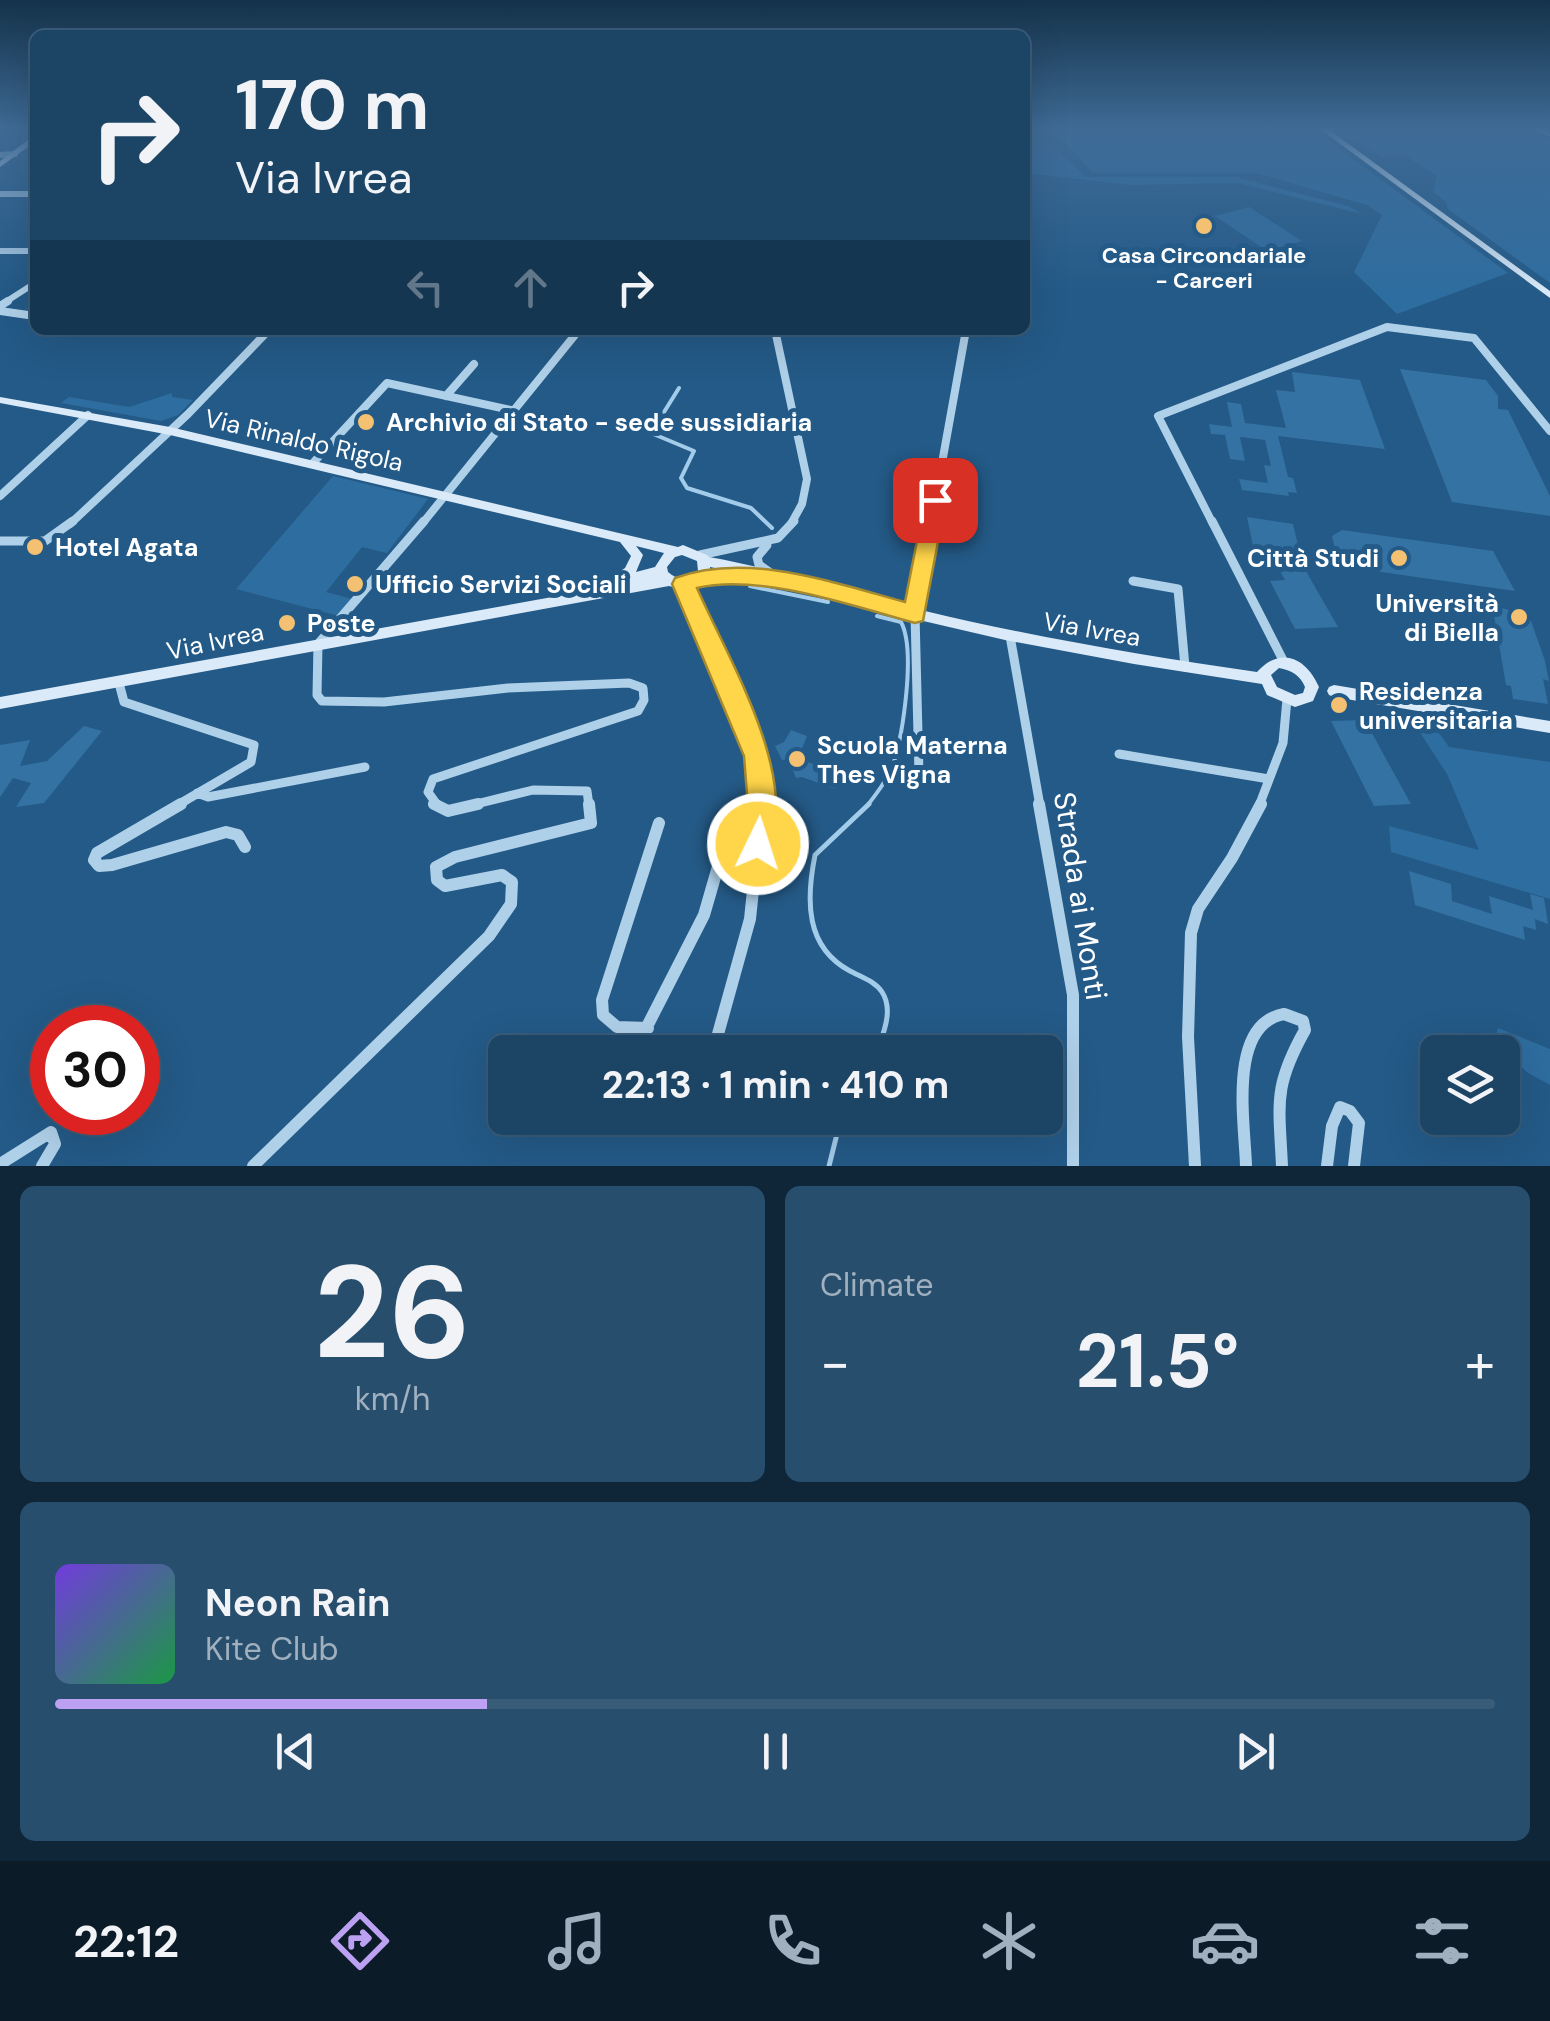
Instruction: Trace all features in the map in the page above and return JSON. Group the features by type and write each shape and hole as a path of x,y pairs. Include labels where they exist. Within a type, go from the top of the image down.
{"main road":[{"path":"1397,183 1550,294"},
{"name":"Via Rinaldo Rigola","path":"0,400 170,431 702,558"},
{"name":"Via Rinaldo Rigola","path":"596,530 626,543 664,571"},
{"path":"615,581 636,562 637,555 626,543"},
{"path":"677,551 664,571 684,584"},
{"path":"700,578 702,558"},
{"name":"Via Ivrea","path":"702,558 1010,636 1264,679"},
{"name":"Via Ivrea","path":"556,600 615,581 664,571"},
{"name":"Via Ivrea","path":"0,703 120,684 556,600 606,595 664,571"},
{"name":"Via Ivrea","path":"684,584 700,578 744,576 834,592"},
{"path":"1312,687 1302,700 1287,699 1272,691 1264,679 1270,664 1284,662 1300,669 1312,687 1550,727"}],"street":[{"path":"0,194 30,194"},
{"path":"0,251 30,251"},
{"path":"0,308 30,287"},
{"path":"0,308 30,315"},
{"path":"1284,662 1158,416 1387,327 1474,338 1550,430"},
{"path":"0,542 45,541 60,533 170,431 265,335"},
{"path":"253,1166 488,936 511,904 512,882 502,875 445,886 437,880 436,867 455,857 592,823 587,791 534,790 448,811 434,804 428,792 433,779 638,711 644,700 643,688 629,682 494,688 382,700 322,701 317,695 318,644 445,496 574,335"},
{"path":"769,572 759,565 757,557 794,521 807,479 776,335"},
{"path":"919,775 915,614 965,335"},
{"path":"446,396 474,364"},
{"path":"312,464 387,383 515,411"},
{"path":"0,496 88,415"},
{"path":"702,558 774,539"},
{"path":"1132,581 1178,589 1186,668"},
{"path":"684,584 699,626 730,685 761,770 762,807 750,919 718,1035"},
{"name":"Strada ai Monti","path":"1010,636 1072,995 1074,1166"},
{"path":"120,684 124,702 134,707 254,744 251,762 97,852 94,860 100,866 112,865 226,832 238,835 244,847"},
{"path":"1195,1166 1188,967 1195,914 1248,828 1269,779 1283,743 1287,699"},
{"path":"1119,754 1269,779"},
{"path":"197,794 208,797 365,768"},
{"path":"644,1035 704,916 726,840 754,803 761,770"},
{"path":"648,1028 617,1027 603,1015 602,1000 659,823"},
{"path":"1246,1166 1244,1052 1251,1037 1274,1013 1284,1012 1303,1021 1305,1030 1284,1068 1279,1091 1282,1166"},
{"path":"1327,1166 1332,1126 1340,1106 1356,1113 1361,1124 1354,1166"},
{"path":"0,1164 51,1132 55,1144 42,1166"}],"shaded area":[{"path":"1117,183 1216,183 1131,185"},
{"path":"1240,183 1260,183 1348,206 1362,214"},
{"path":"1292,183 1386,183 1508,273 1397,314 1354,272 1382,215 1367,205"},
{"path":"1435,183 1550,183 1550,283 1448,209 1445,201 1433,192"},
{"path":"1249,207 1302,241 1267,251 1215,216"},
{"path":"172,393 172,397 193,400 178,415 161,421 61,403 69,397 129,407"},
{"path":"333,476 428,499 387,553 362,547 326,592 353,599 339,616 236,589"},
{"path":"1419,731 1439,733 1449,747 1550,762 1550,899 1391,852 1389,826 1479,850 1447,774"},
{"path":"1498,1028 1515,1035 1496,1035"},
{"path":"1520,1037 1550,1049 1550,1085 1520,1066"}],"building":[{"path":"1400,369 1486,380 1498,396 1498,409 1508,410 1550,496 1550,516 1452,502"},
{"path":"1292,372 1360,380 1385,449 1278,436 1288,477 1293,478 1297,493 1288,492 1289,496 1242,490 1239,479 1268,483 1264,465 1271,466 1265,440 1240,437 1245,461 1230,459 1225,435 1211,434 1209,424 1232,427 1227,402 1241,404 1245,423 1286,428 1276,390 1295,392"},
{"path":"1247,517 1293,524 1303,566 1338,627 1295,629 1270,581 1285,580 1272,557 1259,555 1257,546 1253,546"},
{"name":"Università di Biella","path":"1342,530 1493,551 1515,591 1339,566 1332,536"},
{"path":"1497,606 1530,618 1545,661 1549,681 1543,679 1548,704 1513,699 1511,686 1506,685 1494,615 1499,616"},
{"path":"1365,720 1411,804 1374,806 1331,721"},
{"path":"84,726 102,731 44,803 16,807 31,783 13,778 0,797 0,745 30,740 20,766 47,761"},
{"name":"Scuola Materna Thes Vigna","path":"791,730 807,736 801,751 805,761 842,774 835,789 796,778 788,759 782,760 775,746 784,742"},
{"path":"1409,871 1451,884 1452,901 1492,914 1489,896 1533,910 1530,894 1544,898 1548,924 1535,919 1536,930 1523,926 1525,940 1415,905"}],"waterway":[{"path":"679,388 651,433 694,451 681,478 687,488 751,508 772,528"},
{"path":"750,586 828,602"},
{"path":"867,806 893,765 901,734 908,671 901,622 877,616"},
{"path":"867,806 815,855 810,905 824,949 835,961 882,992 887,1006 882,1035"},
{"path":"829,1166 837,1135"}],"place":[{"name":"Casa Circondariale - Carceri","path":"1204,226"},
{"name":"Archivio di Stato - sede sussidiaria","path":"366,422"},
{"name":"Hotel Agata","path":"35,547"},
{"name":"Città Studi","path":"1399,558"},
{"name":"Ufficio Servizi Sociali","path":"355,584"},
{"name":"Università di Biella","path":"1519,617"},
{"name":"Poste","path":"287,623"},
{"name":"Residenza universitaria","path":"1339,705"},
{"name":"Scuola Materna Thes Vigna","path":"797,759"}],"route":[{"path":"758,844 762,807 758,756 684,584 700,578 744,576 834,592 915,614 935,500"}]}
